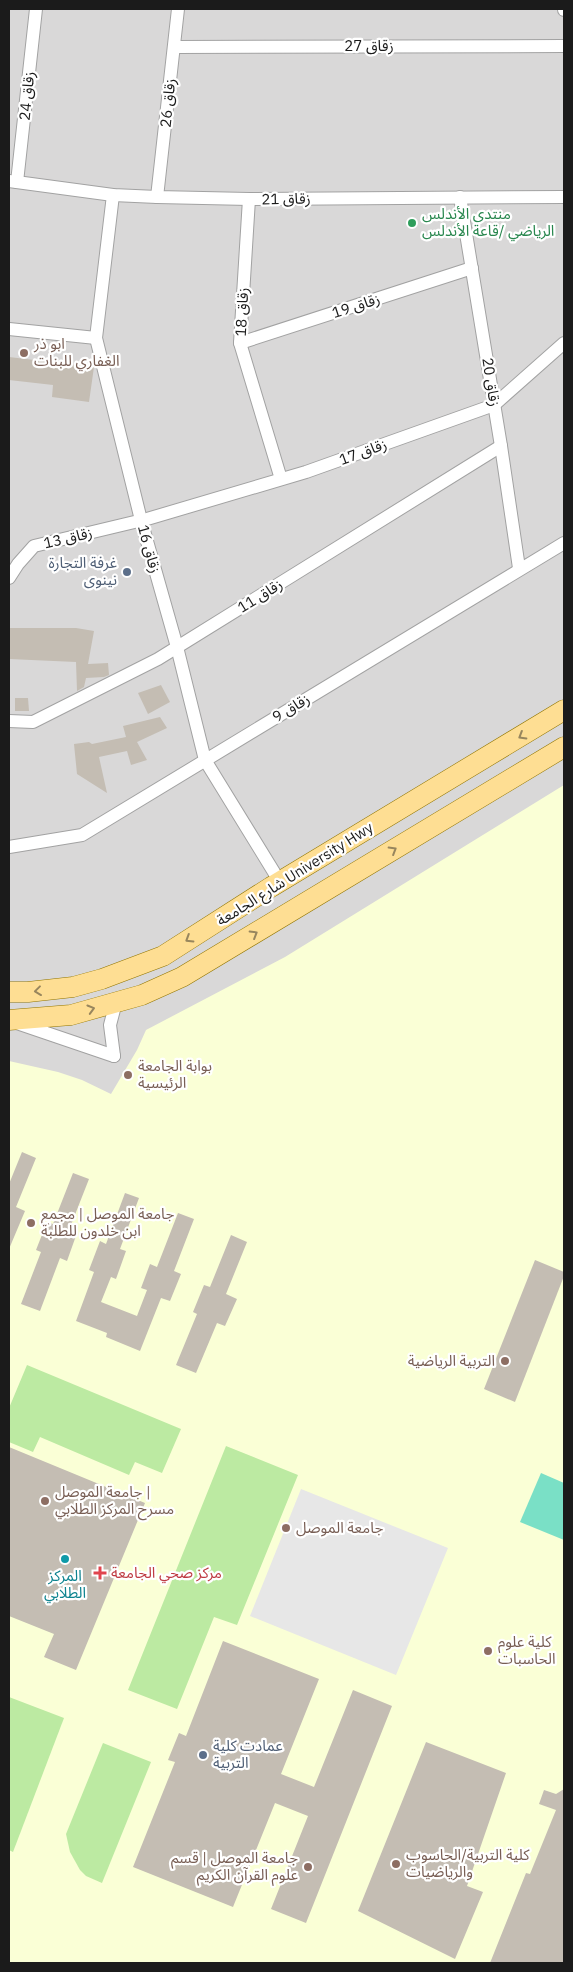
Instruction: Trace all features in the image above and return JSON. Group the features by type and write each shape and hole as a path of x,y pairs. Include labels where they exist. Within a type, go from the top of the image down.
{"main road":[{"name":"شارع الجامعة University Hwy","path":"9,992 73,987 102,979 163,956 280,882 564,710"},
{"name":"شارع الجامعة University Hwy","path":"9,1020 71,1015 142,995 182,977 564,746"}],"street":[{"name":"زقاق 24","path":"13,182 36,9"},
{"name":"زقاق 26","path":"157,197 178,9"},
{"name":"زقاق 27","path":"174,46 564,46"},
{"name":"زقاق 21","path":"13,182 112,195 157,197 249,199 564,197"},
{"name":"زقاق 16","path":"112,195 96,338 205,760 280,882"},
{"name":"زقاق 20","path":"460,197 519,568"},
{"name":"زقاق 18","path":"249,199 240,343 281,479"},
{"name":"زقاق 19","path":"240,343 472,268"},
{"path":"9,329 96,338"},
{"name":"زقاق 17","path":"142,520 306,472 494,405 564,343"},
{"name":"زقاق 11","path":"9,721 34,722 158,659 501,446"},
{"name":"زقاق 13","path":"9,578 18,564 34,546 142,520"},
{"name":"زقاق 9","path":"9,847 82,835 519,568 564,543"},
{"path":"9,1020 114,1056 110,1025 116,1002"}],"shaded area":[{"path":"9,9 564,9 564,1963 9,1963"},
{"name":"جامعة الموصل","path":"564,785 564,1963 9,1963 9,1061 58,1072 82,1080 111,1094 137,1050 146,1030 285,957"},
{"path":"301,1489 448,1548 396,1675 250,1616"}],"green space":[{"path":"27,1365 181,1429 162,1473 135,1462 129,1475 40,1437 33,1452 9,1442 9,1408"},
{"path":"226,1446 298,1475 237,1625 214,1617 177,1709 128,1690"},
{"path":"541,1473 564,1483 564,1540 520,1522"},
{"path":"9,1697 64,1718 13,1852 9,1850"},
{"path":"103,1743 151,1762 102,1883 86,1876 80,1870 70,1852 66,1834"}],"building":[{"path":"9,357 94,367 89,402 52,397 53,385 9,380"},
{"path":"9,628 76,628 94,631 88,664 108,663 109,675 86,678 84,687 77,691 76,662 9,659"},
{"path":"161,685 170,702 148,714 138,693"},
{"path":"15,698 28,698 29,711 15,711"},
{"path":"160,717 167,728 137,742 147,760 131,765 127,751 99,757 107,793 77,774 74,744 89,742 92,744 126,737 123,726"},
{"path":"22,1152 36,1158 16,1207 25,1211 9,1249 9,1184"},
{"path":"73,1173 89,1179 69,1230 77,1233 67,1261 60,1258 40,1311 21,1304 41,1252 36,1250 47,1222 53,1224"},
{"path":"125,1193 139,1198 120,1249 126,1251 116,1279 111,1277 101,1302 137,1316 147,1290 141,1288 150,1264 157,1267 178,1213 194,1219 174,1271 181,1274 170,1301 161,1298 140,1351 106,1337 107,1333 76,1321 94,1272 89,1270 100,1241 106,1244"},
{"path":"231,1235 247,1242 226,1294 237,1299 225,1326 217,1323 196,1373 176,1365 197,1314 193,1312 204,1285 210,1287"},
{"path":"535,1260 564,1272 564,1276 515,1402 484,1389"},
{"name":"المركز الطلابي","path":"9,1447 145,1503 76,1670 44,1657 54,1634 9,1616"},
{"path":"223,1641 319,1679 281,1774 314,1787 353,1690 392,1706 306,1923 271,1909 308,1816 275,1803 233,1907 133,1867 175,1762 168,1760 179,1733 186,1736"},
{"path":"426,1742 506,1773 467,1886 483,1892 455,1959 358,1911"},
{"path":"564,1789 564,1963 490,1963 526,1873 530,1874 556,1810 539,1804 544,1790 556,1794"}],"place":[{"name":"منتدى الأندلس الرياضي /قاعة الأندلس","path":"412,223"},
{"name":"ابو ذر الغفاري للبنات","path":"24,353"},
{"name":"غرفة التجارة نينوى","path":"127,572"},
{"name":"بوابة الجامعة الرئيسية","path":"128,1075"},
{"name":"جامعة الموصل | مجمع ابن خلدون للطلبة","path":"31,1223"},
{"name":"التربية الرياضية","path":"505,1361"},
{"name":"جامعة الموصل | مسرح المركز الطلابي","path":"45,1501"},
{"name":"جامعة الموصل","path":"286,1528"},
{"name":"المركز الطلابي","path":"65,1559"},
{"name":"مركز صحي الجامعة","path":"100,1573"},
{"name":"كلية علوم الحاسبات","path":"488,1651"},
{"name":"عمادت كلية التربية","path":"203,1755"},
{"name":"كلية التربية/الحاسوب والرياضيات","path":"396,1864"},
{"name":"جامعة الموصل | قسم علوم القرآن الكريم","path":"308,1867"}]}
